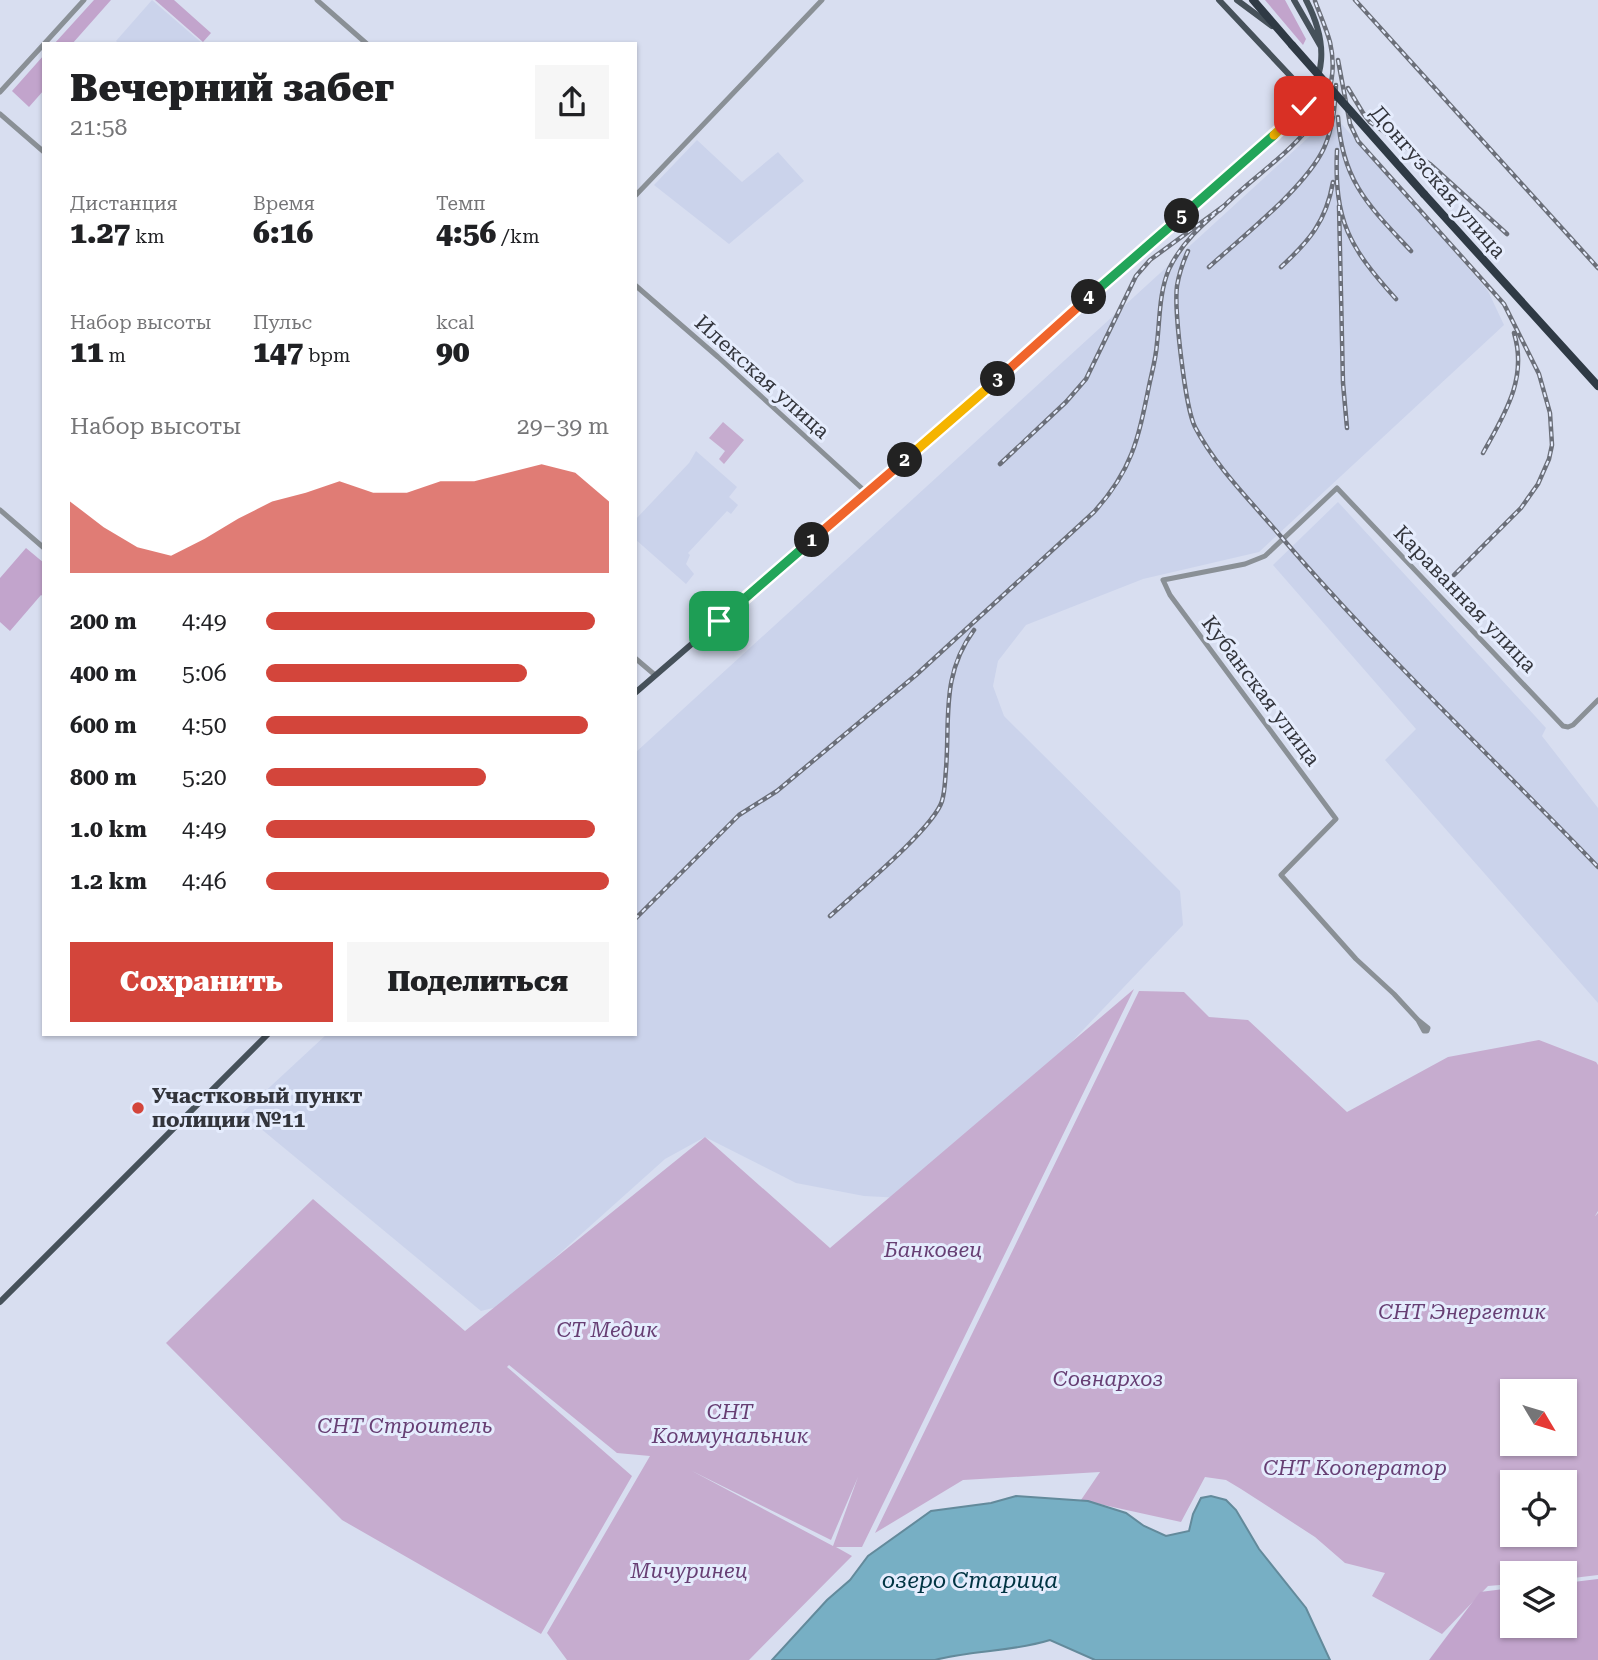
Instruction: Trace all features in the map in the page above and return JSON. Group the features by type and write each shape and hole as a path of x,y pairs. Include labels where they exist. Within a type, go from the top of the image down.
{"highway":[{"name":"Донгузская улица","path":"1255,2 1598,386"}],"main road":[{"path":"1219,0 1296,82 1304,106"},
{"path":"1237,0 1282,34"},
{"path":"1294,0 1321,47"},
{"path":"637,691 1232,173 1304,106 1320,74 1321,47 1318,25 1306,0"},
{"path":"0,1302 266,1036"}],"street":[{"path":"46,42 84,0"},
{"path":"317,0 365,42"},
{"path":"637,194 822,0"},
{"path":"0,92 42,46"},
{"path":"0,114 42,150"},
{"name":"Илекская улица","path":"637,287 867,493"},
{"name":"Караванная улица","path":"1163,580 1245,564 1265,556 1337,488 1560,723 1568,727 1573,724 1598,700"},
{"path":"0,510 42,546"},
{"name":"Кубанская улица","path":"1163,580 1170,595 1336,819 1281,875 1356,959 1418,1020"},
{"path":"637,660 655,675"}],"shaded area":[{"path":"94,0 111,0 74,42 56,42"},
{"path":"152,0 201,42 117,42"},
{"path":"155,0 174,0 211,33 203,42"},
{"path":"1265,0 1285,0 1306,39 1303,45"},
{"path":"42,57 42,92 29,107 12,91"},
{"path":"1333,115 1488,291 1504,325 1259,552 1143,579 1026,625 998,661 993,686 1004,716 1180,891 1183,925 922,1199 864,1196 796,1183 705,1137 665,1159 501,1306 481,1311 242,1113 325,1036 637,1036 637,751"},
{"path":"697,140 742,182 778,152 804,181 729,244 654,185"},
{"path":"696,451 737,487 729,497 738,505 731,514 727,511 688,553 690,555 686,564 694,574 686,584 637,541 637,518 689,463"},
{"path":"1338,502 1546,728 1542,736 1598,808 1598,1003 1385,760 1416,729 1273,565"},
{"path":"26,548 42,561 42,596 10,631 0,622 0,578"},
{"path":"1598,1579 1598,1660 1429,1660 1480,1592 1500,1590 1500,1638 1577,1638 1577,1582"}],"green space":[{"path":"723,422 744,440 724,464 719,459 725,451 709,438"},
{"path":"1134,989 862,1547 836,1547 852,1556 749,1660 567,1660 547,1633 650,1456 617,1453 509,1365 507,1367 632,1476 541,1634 342,1520 166,1343 313,1199 465,1331 705,1137 830,1248","holes":["692,1471 831,1540 858,1477 833,1546"]},
{"path":"1139,991 1184,992 1209,1017 1248,1020 1347,1112 1448,1057 1539,1040 1598,1065 1598,1211 1595,1216 1598,1213 1598,1575 1577,1578 1577,1561 1500,1561 1500,1585 1488,1586 1442,1634 1372,1596 1385,1573 1345,1563 1315,1537 1226,1480 1205,1477 1181,1522 1081,1500 1100,1472 963,1480 875,1533"}],"water":[{"name":"озеро Старица","path":"1016,1496 1088,1501 1126,1513 1144,1526 1166,1536 1189,1531 1201,1498 1211,1496 1226,1500 1236,1510 1259,1549 1306,1608 1330,1660 1095,1660 1050,1640 935,1660 772,1660 827,1600 850,1580 868,1556 931,1511 991,1503"}],"railway":[{"path":"1355,0 1598,268"},
{"path":"1220,210 1299,138 1316,118 1327,96 1333,71 1330,42 1315,1"},
{"path":"1338,60 1350,124 1358,141 1504,304 1539,374 1550,413 1552,445 1538,484 1521,508 1454,575"},
{"path":"1209,267 1272,211 1315,163 1330,133 1336,85"},
{"path":"1348,88 1370,122 1430,164 1507,234"},
{"path":"1338,117 1345,159 1352,176 1371,206 1411,251"},
{"path":"1337,150 1338,196 1348,232 1367,264 1396,299"},
{"path":"1281,267 1315,230 1326,209 1333,182"},
{"path":"637,917 739,815 777,791 916,675 1094,512 1107,497 1125,468 1137,439 1155,360 1162,296 1169,269 1187,242 1225,205 1150,260 1136,276 1086,379 1066,402 1000,464"},
{"path":"1339,206 1343,383 1347,428"},
{"path":"1188,251 1177,286 1179,335 1191,416 1204,442 1236,485 1359,623 1598,867"},
{"path":"1483,453 1506,410 1516,381 1518,350 1514,333"},
{"path":"830,916 909,843 936,813 944,793 952,680 963,647 974,630"}],"place":[{"name":"Участковый пункт полиции №11","path":"138,1108"}],"route":[{"path":"719,621 996,381 1304,106"}],"park label":[{"name":"Банковец","path":"933,1250"},
{"name":"СНТ Энергетик","path":"1462,1312"},
{"name":"СТ Медик","path":"607,1330"},
{"name":"Совнархоз","path":"1108,1379"},
{"name":"СНТ Коммунальник","path":"730,1424"},
{"name":"СНТ Строитель","path":"405,1426"},
{"name":"СНТ Кооператор","path":"1355,1468"},
{"name":"Мичуринец","path":"689,1571"}]}
